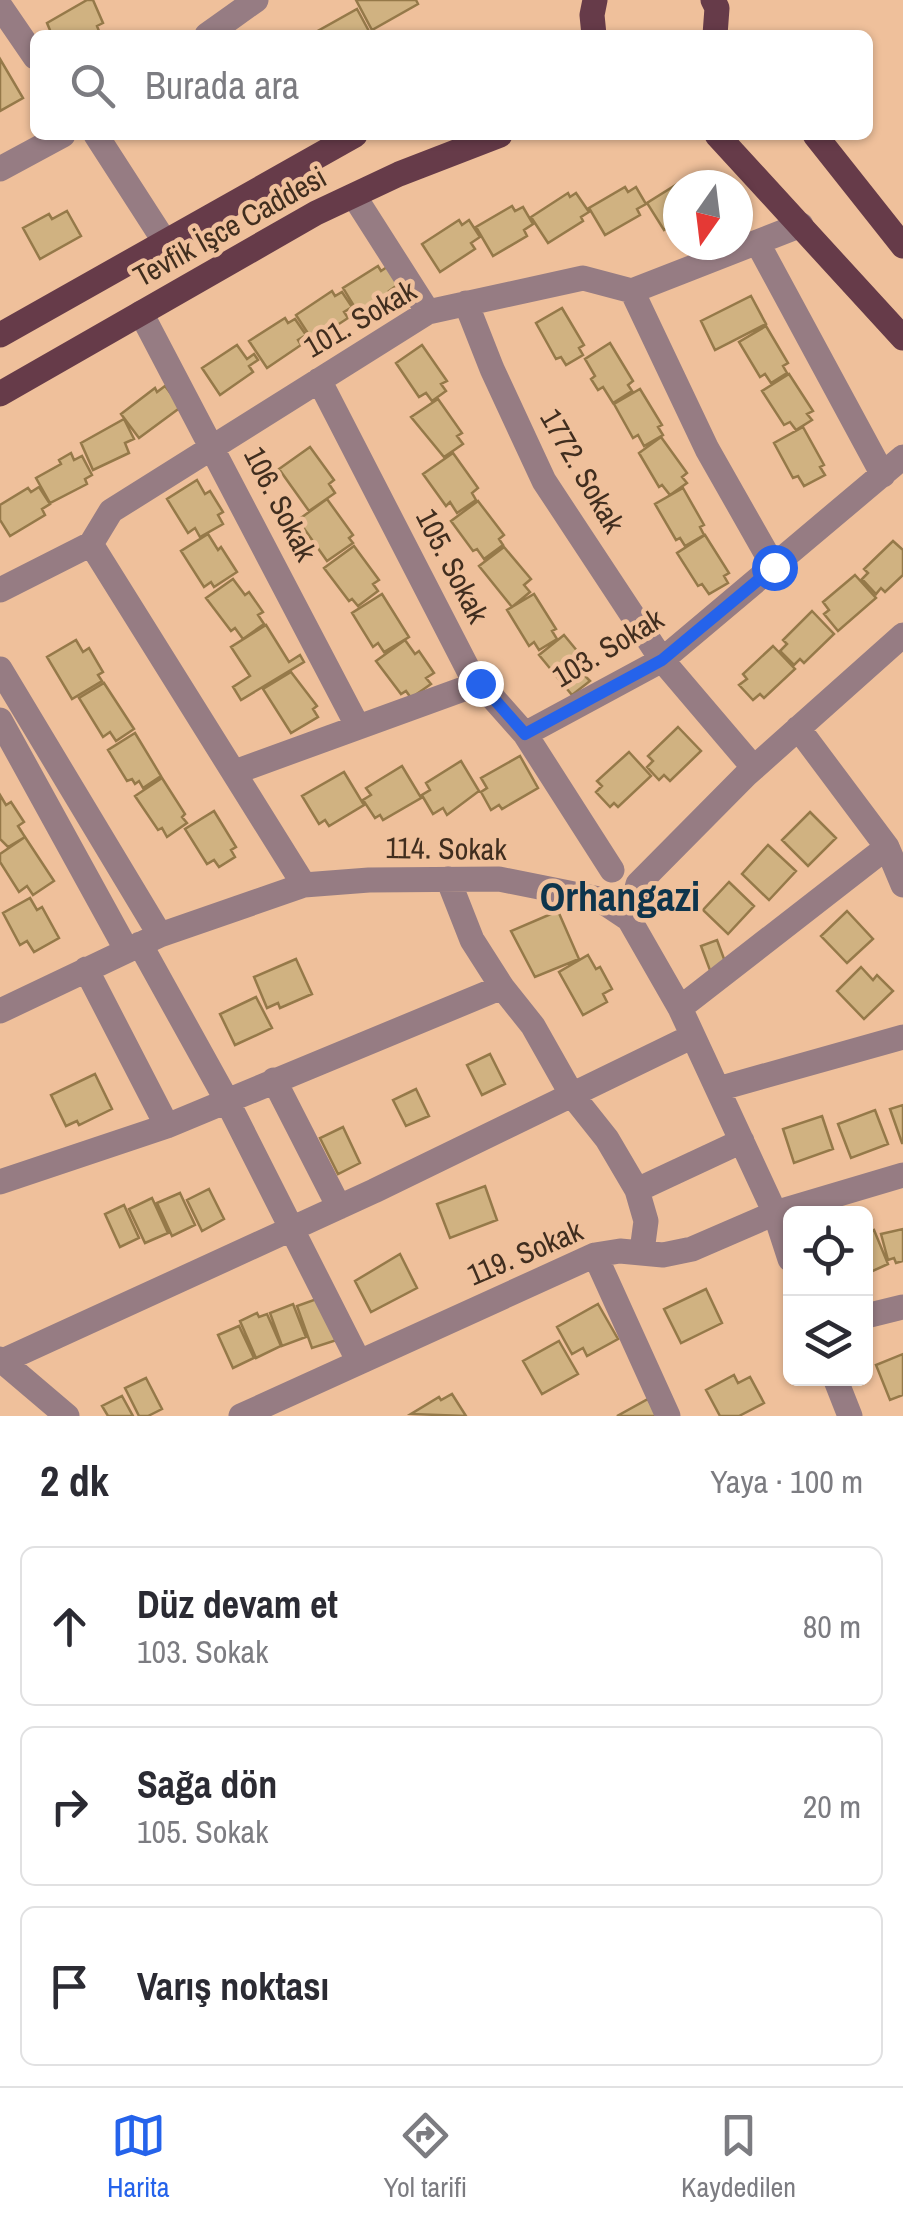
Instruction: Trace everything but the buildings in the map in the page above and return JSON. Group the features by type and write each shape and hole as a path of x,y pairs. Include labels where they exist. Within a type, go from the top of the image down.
{"main road":[{"path":"569,0 588,22"},
{"name":"Tevfik İşce Caddesi","path":"0,335 345,140"},
{"name":"Tevfik İşce Caddesi","path":"0,394 316,213 488,140"},
{"path":"722,140 903,338"},
{"path":"819,140 903,246"}],"street":[{"path":"213,30 252,1"},
{"path":"0,6 30,49"},
{"path":"0,169 54,140"},
{"path":"99,140 165,242"},
{"path":"354,196 428,312"},
{"path":"774,567 708,449 632,291 801,226"},
{"path":"757,242 883,475"},
{"name":"101. Sokak","path":"0,590 92,544 111,511 428,312 583,278 632,291"},
{"name":"1772. Sokak","path":"466,304 544,481 662,660 754,768"},
{"name":"106. Sokak","path":"141,313 358,727"},
{"name":"105. Sokak","path":"320,380 470,670 525,734 612,870"},
{"name":"103. Sokak","path":"525,734 662,660 903,457"},
{"path":"92,544 304,884"},
{"path":"783,1238 694,1036 629,919 638,884 754,768 903,635"},
{"path":"0,669 359,1362"},
{"path":"235,772 480,683"},
{"path":"0,720 142,943"},
{"path":"798,728 887,847 903,885"},
{"path":"680,1008 887,847"},
{"path":"600,899 612,870 638,884"},
{"name":"114. Sokak","path":"0,1011 142,943 304,884 499,878 600,899 629,919"},
{"path":"448,879 472,940 533,1026 572,1095 608,1139 638,1190 646,1221 642,1252"},
{"path":"86,969 167,1126"},
{"path":"0,1182 167,1126 502,987"},
{"path":"67,1416 2,1360 339,1207 694,1036"},
{"path":"718,1089 903,1037"},
{"path":"274,1080 339,1207"},
{"path":"638,1190 742,1141"},
{"name":"119. Sokak","path":"241,1416 595,1255 663,1255 692,1250 775,1213 903,1175"},
{"path":"595,1255 668,1416"},
{"path":"873,1314 903,1307"},
{"path":"838,1386 850,1416"}],"district":[{"name":"Orhangazi","path":"620,897"}],"route":[{"path":"480,683 525,734 662,660 774,567"}]}
